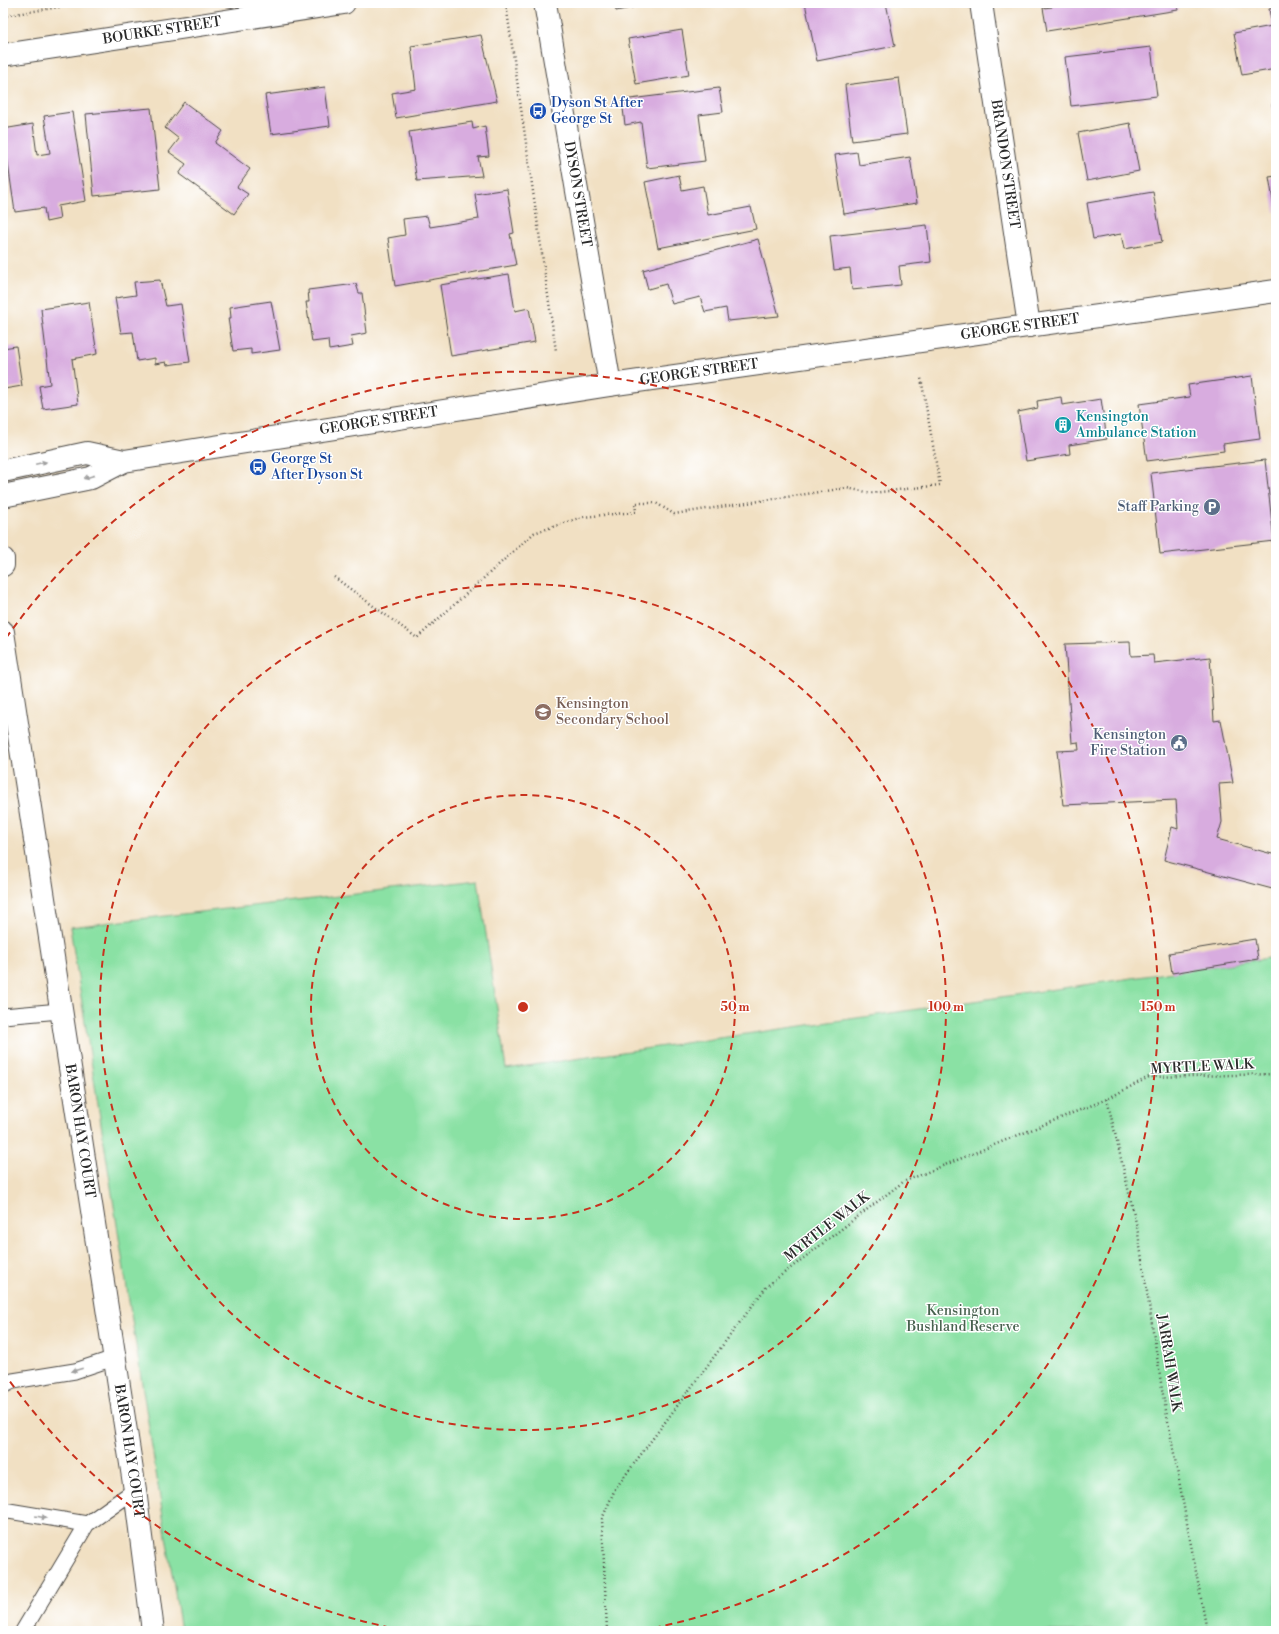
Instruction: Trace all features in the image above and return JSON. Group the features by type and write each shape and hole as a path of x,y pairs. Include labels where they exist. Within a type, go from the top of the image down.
{"street":[{"name":"BOURKE STREET","path":"3,55 344,3"},
{"name":"DYSON STREET","path":"545,3 610,385"},
{"name":"BRANDON STREET","path":"980,3 1029,326"},
{"name":"GEORGE STREET","path":"3,496 91,478 124,461 610,385 1276,291"},
{"name":"GEORGE STREET","path":"3,471 87,453 124,461"},
{"path":"3,559 3,565"},
{"name":"BARON HAY COURT","path":"3,632 60,1011 135,1490 153,1631"}],"lane":[{"path":"3,1016 60,1011"},
{"path":"3,1386 13,1382 75,1372 114,1358"},
{"path":"22,1631 87,1524 135,1490"},
{"path":"3,1510 87,1524"}],"path":[{"path":"3,16 85,3"},
{"path":"506,4 556,351"},
{"path":"334,577 417,638 534,533 582,517 636,512 635,503 656,503 674,514 846,488 872,493 940,486 921,378"},
{"name":"MYRTLE WALK","path":"607,1631 602,1519 615,1489 767,1286 903,1182 1107,1099 1149,1077 1276,1074"},
{"name":"JARRAH WALK","path":"1107,1099 1137,1227 1162,1389 1207,1631"}],"green space":[{"name":"Kensington Bushland Reserve","path":"478,880 506,1069 1276,957 1276,1631 181,1631 70,927"}],"building":[{"path":"614,3 651,3 651,4 616,11"},
{"path":"805,3 886,3 895,46 817,61"},
{"path":"1051,3 1177,3 1178,10 1047,31 1043,8 1052,7"},
{"path":"1276,8 1276,69 1242,75 1234,33 1272,26 1269,9"},
{"path":"682,30 689,75 636,84 628,39"},
{"path":"481,35 497,101 396,118 392,93 416,89 411,46"},
{"path":"1151,47 1157,96 1071,106 1065,57"},
{"path":"899,78 907,134 852,141 845,85"},
{"path":"325,87 330,126 271,134 265,95"},
{"path":"719,88 723,112 699,115 705,161 647,168 641,122 625,125 622,100"},
{"path":"184,102 223,131 215,143 250,169 237,187 248,194 234,214 179,174 186,164 169,152 179,139 165,128"},
{"path":"1272,104 1276,104 1276,123 1275,123"},
{"path":"151,108 160,189 94,196 86,114"},
{"path":"72,112 86,201 58,206 60,219 46,222 44,208 15,212 3,129 33,124 37,155 50,153 44,116"},
{"path":"472,122 473,129 485,126 489,156 478,157 482,176 417,181 409,132"},
{"path":"1130,123 1139,171 1087,181 1078,133"},
{"path":"857,152 859,165 910,157 917,203 844,214 835,155"},
{"path":"679,175 682,190 703,186 708,215 751,207 756,229 658,248 645,182"},
{"path":"1276,176 1276,212 1275,212 1269,177"},
{"path":"507,189 514,233 510,234 516,265 395,286 388,238 405,235 403,219 427,216 430,227 479,219 475,194"},
{"path":"1153,192 1162,242 1124,249 1121,234 1093,239 1087,203"},
{"path":"927,225 931,262 899,266 901,285 852,290 850,268 834,270 830,236"},
{"path":"758,239 779,316 728,321 726,308 705,312 700,297 672,304 666,284 648,289 643,270"},
{"path":"509,274 515,311 529,308 535,342 451,356 440,285"},
{"path":"160,280 166,306 181,304 190,362 167,365 166,362 155,364 155,358 137,361 133,332 121,333 115,298 136,295 134,282"},
{"path":"356,284 359,293 362,293 367,333 351,336 353,346 329,350 328,340 312,342 306,302 309,302 308,290"},
{"path":"271,301 280,350 251,354 251,349 233,351 228,318 231,318 230,307"},
{"path":"89,302 97,354 72,359 78,404 43,409 39,386 50,384 41,309"},
{"path":"16,346 22,386 4,389 5,399 3,400 3,348"},
{"path":"1252,376 1260,439 1223,444 1224,451 1147,461 1139,404 1190,397 1188,385"},
{"name":"Kensington Ambulance Station","path":"1061,397 1062,405 1101,399 1107,439 1069,445 1070,454 1026,461 1018,412 1038,408 1037,401"},
{"name":"Staff Parking","path":"1265,460 1274,541 1160,554 1151,473"},
{"path":"1130,642 1131,656 1153,655 1154,663 1210,657 1214,721 1221,720 1233,783 1219,784 1222,822 1217,839 1276,855 1276,890 1164,860 1172,827 1178,829 1176,800 1063,805 1057,751 1079,750 1078,742 1072,743 1065,644"},
{"path":"1255,939 1258,959 1172,973 1169,953"}],"place":[{"name":"Dyson St After George St","path":"538,111"},
{"name":"Kensington Ambulance Station","path":"1063,425"},
{"name":"George St After Dyson St","path":"258,467"},
{"name":"Staff Parking","path":"1212,507"},
{"name":"Kensington Secondary School","path":"543,712"},
{"name":"Kensington Fire Station","path":"1179,743"}]}
